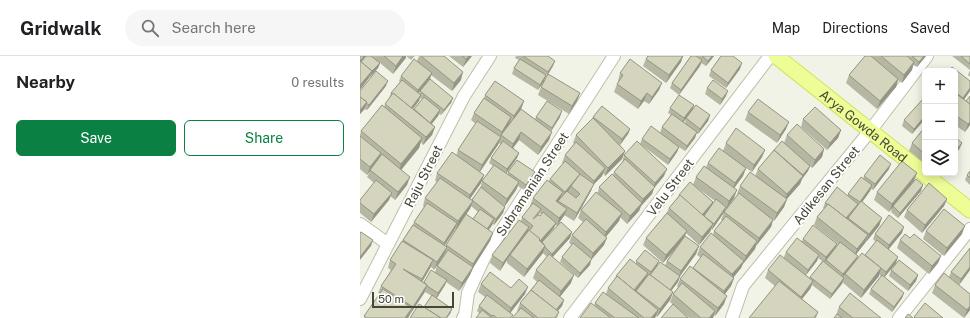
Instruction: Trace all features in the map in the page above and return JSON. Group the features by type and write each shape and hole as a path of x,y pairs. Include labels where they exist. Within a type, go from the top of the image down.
{"main road":[{"name":"Arya Gowda Road","path":"776,56 970,210"}],"street":[{"name":"Raju Street","path":"360,299 464,96 490,56"},
{"name":"Subramanian Street","path":"463,318 465,315 468,293 484,258 614,56"},
{"name":"Velu Street","path":"570,318 770,56"},
{"name":"Adikesan Street","path":"732,318 743,286 870,131 927,56"},
{"path":"360,224 388,244"},
{"path":"899,318 970,229"}],"building":[{"path":"366,56 371,56 380,63 372,71 361,62"},
{"path":"384,56 403,56 396,66"},
{"path":"421,56 444,56 463,72 454,83"},
{"path":"462,56 469,56 466,59"},
{"path":"523,56 548,56 555,61 548,72"},
{"path":"648,56 683,56 669,75 646,59"},
{"path":"691,56 696,56 702,60 681,90 672,83"},
{"path":"702,56 712,56 708,61"},
{"path":"721,56 733,56 742,63 728,83 711,70"},
{"path":"865,56 871,56 898,79 880,101 849,75"},
{"path":"881,56 907,56 914,62 904,75"},
{"path":"912,56 924,56 919,62"},
{"path":"961,56 970,56 970,64"},
{"path":"414,59 432,73 418,90 401,76"},
{"path":"520,59 546,75 540,85 514,68"},
{"path":"630,59 662,83 652,97 647,93 641,101 617,84 623,75 620,73"},
{"path":"360,61 372,71 360,85"},
{"path":"376,71 388,81 369,105 360,97 360,91"},
{"path":"958,72 970,81 970,88 963,98 958,94"},
{"path":"548,74 580,93 572,106 541,87"},
{"path":"430,79 453,98 444,110 420,91"},
{"path":"402,80 421,95 411,108 391,93"},
{"path":"713,80 728,91 722,99 707,88"},
{"path":"495,81 524,101 514,116 485,95"},
{"path":"393,93 435,127 426,137 385,104"},
{"path":"679,95 694,105 684,118 670,108"},
{"path":"958,95 970,104 970,122 968,124 958,117"},
{"path":"970,96 970,104 966,101"},
{"path":"360,97 367,102 360,110"},
{"path":"424,97 440,110 430,123 414,109"},
{"path":"484,98 511,117 502,132 474,113"},
{"path":"758,99 789,122 780,135 748,112"},
{"path":"922,100 922,120 914,129 904,120"},
{"path":"547,101 562,111 552,128 536,117"},
{"path":"382,105 422,138 401,164 361,131"},
{"path":"696,105 710,115 700,129 686,118"},
{"path":"602,106 630,129 622,139 593,117"},
{"path":"815,107 841,130 830,143 803,119"},
{"path":"521,109 552,132 541,147 521,132 513,144 501,135"},
{"path":"672,114 697,132 687,146 662,127"},
{"path":"593,118 625,151 608,168 576,135"},
{"path":"477,121 501,137 482,165 458,150"},
{"path":"797,124 824,149 815,160 787,135"},
{"path":"651,126 679,147 670,159 642,139"},
{"path":"736,128 765,150 754,165 726,143"},
{"path":"922,131 922,151 912,143"},
{"path":"360,136 381,153 370,167 360,159"},
{"path":"958,140 962,143 958,148"},
{"path":"503,141 519,153 507,169 491,158"},
{"path":"637,141 667,169 655,183 624,155"},
{"path":"782,141 810,166 803,175 774,150"},
{"path":"576,142 605,168 594,181 565,155"},
{"path":"719,148 746,168 735,183 708,163"},
{"path":"774,150 803,176 787,194 758,169"},
{"path":"452,152 484,175 470,195 437,173"},
{"path":"382,154 410,177 398,192 370,170"},
{"path":"880,155 891,164 875,184 864,176"},
{"path":"625,159 655,187 643,199 614,172"},
{"path":"517,160 535,172 526,185 508,172"},
{"path":"565,161 580,174 565,192 550,179"},
{"path":"902,161 917,173 892,204 877,192"},
{"path":"494,165 519,182 507,199 482,181"},
{"path":"704,166 737,190 729,201 696,177"},
{"path":"970,171 970,178 967,175"},
{"path":"750,172 787,199 777,213 740,186"},
{"path":"580,174 594,184 577,213 558,201 567,191 576,198 580,194 571,186"},
{"path":"612,174 642,203 630,216 599,187"},
{"path":"861,177 872,185 860,202 848,194"},
{"path":"440,178 473,201 458,221 425,198"},
{"path":"916,179 923,185 900,213 893,206"},
{"path":"376,180 392,193 374,214 360,203 360,200"},
{"path":"547,180 563,192 556,201 567,209 559,218 533,198"},
{"path":"690,182 713,202 702,215 679,195"},
{"path":"929,183 947,199 925,225 907,210"},
{"path":"481,187 505,207 496,219 472,200"},
{"path":"837,187 858,204 846,218 825,203"},
{"path":"596,192 622,213 606,232 581,210"},
{"path":"739,193 773,220 759,238 724,212"},
{"path":"680,195 713,224 702,237 669,208"},
{"path":"716,199 726,207 714,224 704,216"},
{"path":"861,201 882,218 869,234 848,218"},
{"path":"427,203 457,223 444,243 414,222"},
{"path":"533,203 541,209 533,219 538,215 540,216 543,212 556,223 540,241 540,239 529,231 533,226 522,217"},
{"path":"828,204 868,235 857,249 817,217"},
{"path":"480,209 494,219 487,229 473,219"},
{"path":"944,209 965,226 947,248 926,231"},
{"path":"667,213 687,231 666,255 646,238"},
{"path":"466,214 493,233 473,264 446,245"},
{"path":"889,215 904,227 889,245 875,234"},
{"path":"726,216 757,241 746,256 714,231"},
{"path":"586,219 607,238 593,253 572,235"},
{"path":"519,220 529,227 503,263 492,255"},
{"path":"561,222 572,232 552,254 542,242"},
{"path":"413,225 447,247 437,262 403,240"},
{"path":"813,225 837,244 826,257 803,239"},
{"path":"529,230 540,239 539,240 545,246 527,269 510,255"},
{"path":"361,232 373,240 360,257 360,233"},
{"path":"711,233 744,261 732,274 700,247"},
{"path":"905,234 910,238 914,234 941,256 932,266 900,240"},
{"path":"685,236 699,246 681,271 667,261"},
{"path":"797,238 819,255 808,270 786,252"},
{"path":"877,240 898,257 886,272 865,255"},
{"path":"402,241 433,260 422,279 403,269 427,285 413,307 381,286 396,264 390,260"},
{"path":"840,242 858,256 843,274 826,260"},
{"path":"573,243 592,259 580,273 562,257"},
{"path":"970,248 970,267 961,279 951,272"},
{"path":"448,250 473,267 462,283 437,266"},
{"path":"645,250 659,261 651,272 636,261"},
{"path":"862,253 881,268 864,290 845,274"},
{"path":"549,254 574,275 561,291 536,270"},
{"path":"703,254 734,278 724,291 693,268"},
{"path":"780,255 813,281 801,297 768,270"},
{"path":"630,259 648,273 634,290 616,276"},
{"path":"899,260 918,275 910,285 891,270"},
{"path":"823,261 844,278 832,294 810,277"},
{"path":"660,262 680,276 670,290 650,275"},
{"path":"690,266 727,296 718,308 680,279"},
{"path":"431,270 447,280 438,293 427,286 424,282"},
{"path":"490,272 511,288 519,279 528,287 511,308 481,284"},
{"path":"944,273 970,294 970,306 967,310 935,285"},
{"path":"649,274 673,292 660,309 636,291"},
{"path":"882,275 904,293 894,307 871,289"},
{"path":"617,276 658,310 651,318 644,318 608,288"},
{"path":"539,280 564,300 556,310 531,290"},
{"path":"779,281 818,312 814,318 749,318"},
{"path":"682,283 715,311 709,318 701,318 673,294"},
{"path":"383,289 412,308 405,318 367,318 364,316"},
{"path":"531,290 559,312 555,318 538,318 520,303"},
{"path":"603,292 639,318 615,318 595,303"},
{"path":"850,293 881,318 853,318 839,307"},
{"path":"432,295 452,309 446,318 441,318 424,307"},
{"path":"487,295 513,315 510,318 497,318 479,306"},
{"path":"591,303 611,318 580,318"},
{"path":"925,303 943,318 915,318 914,317"},
{"path":"419,304 441,318 410,318"},
{"path":"673,304 688,318 661,318"},
{"path":"521,308 534,318 512,318"},
{"path":"482,310 492,318 476,318"},
{"path":"837,314 842,318 834,318"},
{"path":"908,314 913,318 905,318"}]}
